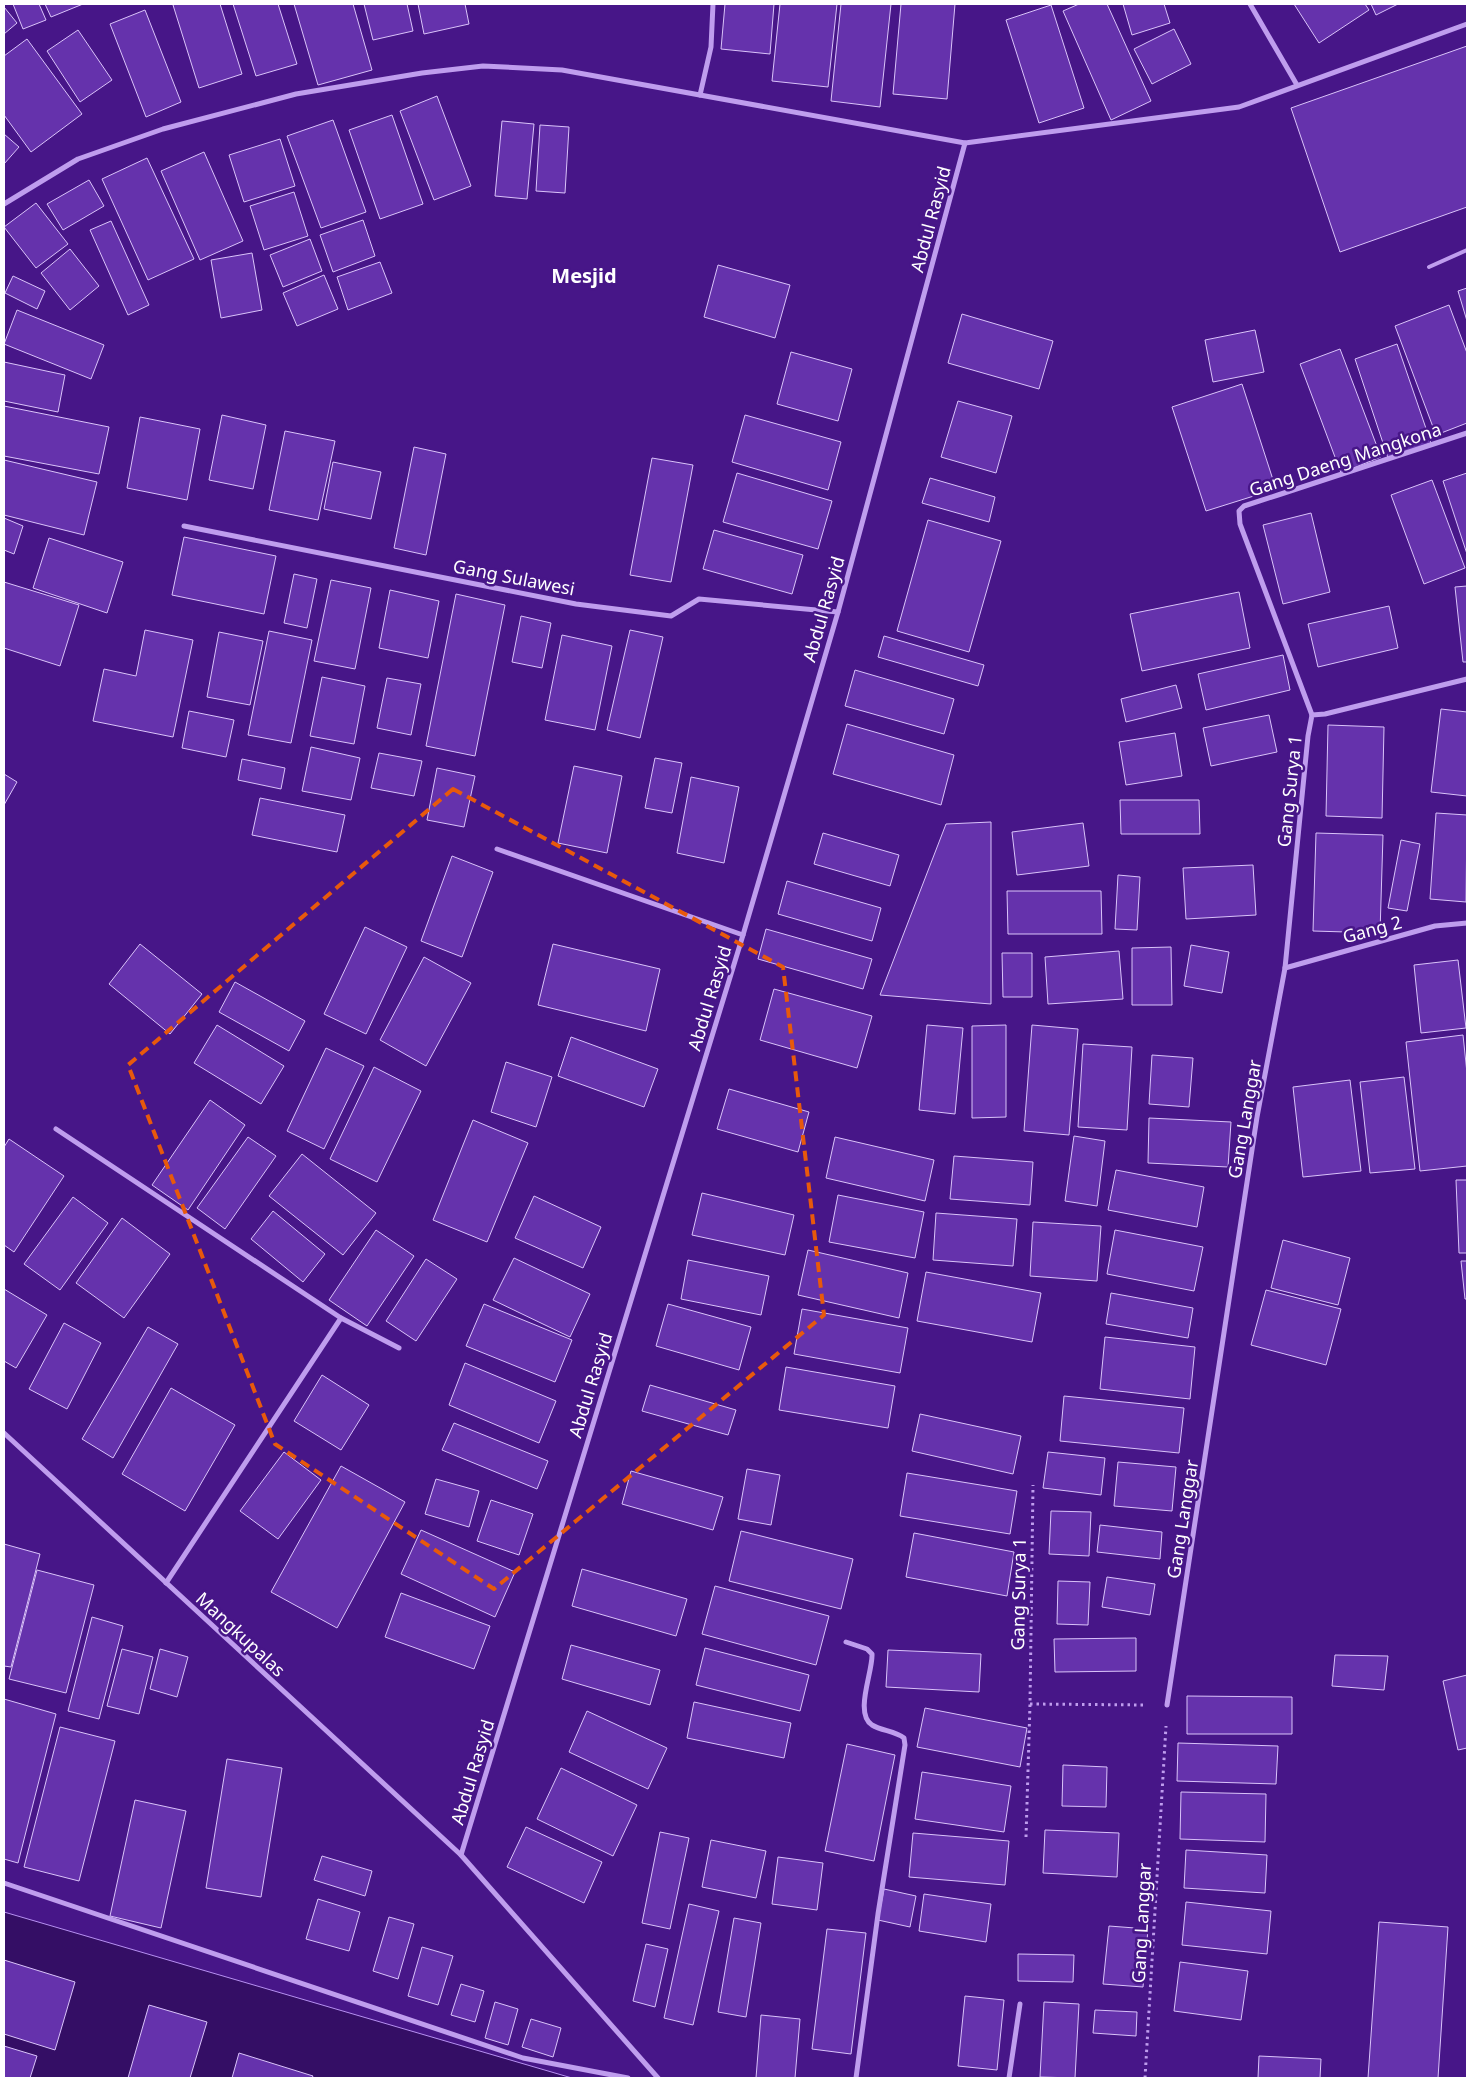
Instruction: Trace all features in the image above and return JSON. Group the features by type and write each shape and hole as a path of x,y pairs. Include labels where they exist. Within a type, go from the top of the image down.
{"street":[{"path":"700,95 711,47 714,4"},
{"path":"1250,4 1297,85"},
{"path":"4,204 78,159 163,129 296,94 422,73 483,66 562,70 965,143 1238,106 1467,24"},
{"name":"Abdul Rasyid","path":"461,1855 743,935 838,612 965,143"},
{"name":"Gang Daeng Mangkona","path":"1312,715 1240,524 1239,511 1244,506 1278,494 1467,433"},
{"name":"Gang Sulawesi","path":"184,526 576,604 671,616 699,599 838,612"},
{"name":"Gang Surya 1","path":"1285,968 1308,736 1312,715 1325,714 1467,679"},
{"path":"497,849 743,935"},
{"name":"Gang 2","path":"1285,968 1426,929 1467,923"},
{"name":"Gang Langgar","path":"1167,1705 1257,1118 1285,968"},
{"path":"56,1129 341,1318 399,1348"},
{"path":"166,1584 341,1318"},
{"name":"Mangkupalas","path":"4,1433 461,1855 658,2078"},
{"path":"846,1642 867,1649 872,1654 864,1704 868,1721 872,1725 900,1735 904,1738 905,1744 878,1914 856,2078"},
{"path":"4,1882 523,2058 628,2078"},
{"path":"1010,2078 1020,2004"}],"lane":[{"path":"1429,267 1467,250"}],"path":[{"name":"Gang Surya 1","path":"1026,1837 1030,1704 1032,1485"},
{"path":"1030,1704 1167,1705"},
{"name":"Gang Langgar","path":"1146,2078 1167,1705"}],"highlighted area":[{"path":"453,789 783,967 824,1315 494,1589 275,1444 128,1065"}],"shaded area":[{"path":"4,1912 572,2078 4,2078"}],"building":[{"path":"13,4 39,4 46,20 23,29"},
{"path":"45,4 83,4 51,17"},
{"path":"220,4 242,74 199,88 173,5"},
{"path":"233,4 278,4 297,64 256,76"},
{"path":"294,4 353,4 372,70 318,85"},
{"path":"364,4 407,4 413,31 373,40"},
{"path":"418,4 465,4 469,24 424,34"},
{"path":"725,4 774,4 770,54 721,49"},
{"path":"780,4 837,4 828,87 772,81"},
{"path":"841,4 891,4 880,107 831,101"},
{"path":"901,4 955,4 947,99 893,94"},
{"path":"1079,4 1107,4 1151,101 1111,120 1063,11"},
{"path":"1123,4 1164,4 1170,23 1132,35"},
{"path":"1294,4 1365,4 1369,10 1319,43"},
{"path":"1371,4 1398,4 1376,15"},
{"path":"1051,5 1084,108 1039,123 1006,20"},
{"path":"4,7 17,23 4,34"},
{"path":"145,10 181,102 146,117 110,24"},
{"path":"1174,29 1191,64 1152,84 1134,49"},
{"path":"78,30 112,80 80,102 47,51"},
{"path":"27,39 82,114 31,152 4,115 4,56"},
{"path":"1467,46 1467,207 1340,252 1291,108"},
{"path":"437,96 471,186 434,200 400,111"},
{"path":"392,115 423,204 380,219 349,130"},
{"path":"333,120 366,212 321,228 287,136"},
{"path":"502,121 534,124 527,199 495,196"},
{"path":"540,125 569,127 565,193 536,191"},
{"path":"4,134 19,147 4,164"},
{"path":"280,139 295,186 244,202 229,155"},
{"path":"204,152 243,241 200,260 161,171"},
{"path":"147,158 194,259 148,280 102,179"},
{"path":"89,180 104,206 63,230 47,204"},
{"path":"294,192 308,236 264,250 250,206"},
{"path":"36,203 68,244 36,268 4,227"},
{"path":"363,220 375,256 333,272 320,235"},
{"path":"111,221 149,305 128,315 90,230"},
{"path":"310,239 322,271 283,287 270,255"},
{"path":"70,249 99,286 70,310 41,273"},
{"path":"252,253 262,310 221,318 211,260"},
{"path":"380,262 392,293 348,310 337,277"},
{"path":"718,265 790,285 775,338 704,317"},
{"path":"324,275 338,309 297,326 283,293"},
{"path":"13,276 45,291 37,309 5,293"},
{"path":"1467,288 1467,321 1458,291"},
{"path":"1449,305 1467,353 1467,423 1436,435 1395,326"},
{"path":"17,310 104,345 91,379 4,344"},
{"path":"962,314 1053,341 1039,389 948,363"},
{"path":"1255,330 1264,372 1213,382 1205,340"},
{"path":"1397,344 1431,443 1388,458 1355,359"},
{"path":"1340,349 1381,457 1341,473 1300,364"},
{"path":"791,352 852,369 838,421 777,404"},
{"path":"4,362 65,375 58,412 4,401"},
{"path":"1242,384 1276,489 1206,511 1172,407"},
{"path":"958,401 1012,416 996,473 941,457"},
{"path":"4,406 109,427 99,474 4,456"},
{"path":"222,415 266,425 253,489 209,480"},
{"path":"745,415 841,442 828,490 732,462"},
{"path":"140,417 200,429 187,500 127,488"},
{"path":"285,431 335,441 318,520 269,510"},
{"path":"414,447 446,454 426,555 394,548"},
{"path":"652,458 693,465 671,582 630,575"},
{"path":"4,460 97,482 84,535 4,515"},
{"path":"333,462 381,472 371,519 324,509"},
{"path":"737,473 832,501 818,549 723,522"},
{"path":"1467,473 1467,554 1443,481"},
{"path":"930,478 995,497 989,522 922,503"},
{"path":"1432,480 1465,568 1424,584 1391,495"},
{"path":"1311,513 1330,592 1283,604 1263,525"},
{"path":"4,518 23,526 14,554 4,550"},
{"path":"928,520 1001,541 969,652 897,631"},
{"path":"714,530 803,555 792,594 703,569"},
{"path":"184,537 276,556 264,614 172,595"},
{"path":"49,538 123,562 107,613 33,588"},
{"path":"294,574 317,579 307,628 284,623"},
{"path":"331,580 371,588 355,669 314,661"},
{"path":"4,582 79,605 60,666 4,648"},
{"path":"1467,586 1467,662 1463,662 1455,587"},
{"path":"390,590 439,601 428,658 379,648"},
{"path":"1239,592 1250,648 1142,671 1130,614"},
{"path":"456,594 505,605 475,756 426,746"},
{"path":"1389,606 1398,648 1318,667 1308,624"},
{"path":"521,616 551,623 542,668 512,662"},
{"path":"145,630 193,640 173,737 93,721 104,669 136,676"},
{"path":"630,630 663,637 640,738 607,730"},
{"path":"269,631 312,640 291,743 248,735"},
{"path":"219,632 263,641 250,705 207,697"},
{"path":"562,635 612,646 595,730 545,720"},
{"path":"884,636 984,665 978,686 878,657"},
{"path":"1283,655 1290,690 1206,710 1198,674"},
{"path":"855,670 954,699 944,734 845,706"},
{"path":"322,677 365,686 354,744 310,736"},
{"path":"387,678 421,684 411,735 377,728"},
{"path":"1176,685 1182,708 1126,722 1121,699"},
{"path":"1441,709 1467,712 1467,796 1431,792"},
{"path":"189,711 234,720 226,757 182,748"},
{"path":"1269,715 1277,752 1211,766 1203,728"},
{"path":"847,724 954,755 941,805 833,774"},
{"path":"1328,725 1384,727 1382,818 1326,816"},
{"path":"1175,733 1182,776 1126,785 1119,742"},
{"path":"311,747 360,758 351,800 302,791"},
{"path":"379,753 422,761 414,796 371,788"},
{"path":"655,758 682,763 672,813 645,808"},
{"path":"242,759 285,768 281,789 238,780"},
{"path":"574,766 622,776 607,853 558,843"},
{"path":"437,768 475,776 464,827 427,820"},
{"path":"4,774 17,782 4,805"},
{"path":"691,777 739,787 724,863 677,853"},
{"path":"260,798 345,815 337,852 252,835"},
{"path":"1120,800 1199,800 1200,834 1121,834"},
{"path":"1436,813 1467,815 1466,902 1430,899"},
{"path":"991,822 991,1004 880,995 946,824"},
{"path":"1083,823 1089,866 1017,875 1012,832"},
{"path":"823,833 899,855 890,886 814,864"},
{"path":"1316,833 1383,835 1380,933 1313,931"},
{"path":"1401,840 1420,844 1407,911 1388,908"},
{"path":"452,856 493,872 462,957 421,941"},
{"path":"1253,865 1256,915 1186,919 1183,868"},
{"path":"1118,875 1140,877 1137,930 1115,929"},
{"path":"787,881 881,908 872,941 778,914"},
{"path":"1007,891 1101,891 1102,934 1008,934"},
{"path":"365,927 407,947 366,1034 324,1014"},
{"path":"766,929 872,959 863,989 758,959"},
{"path":"140,944 202,994 170,1034 109,984"},
{"path":"553,944 660,969 646,1031 538,1005"},
{"path":"1191,945 1229,952 1222,993 1184,986"},
{"path":"1171,947 1172,1005 1132,1005 1132,948"},
{"path":"1119,951 1123,999 1048,1004 1045,957"},
{"path":"1002,953 1032,953 1032,997 1003,997"},
{"path":"424,957 471,983 426,1066 380,1040"},
{"path":"1458,960 1466,1028 1421,1033 1414,965"},
{"path":"235,982 305,1021 289,1051 219,1012"},
{"path":"774,989 872,1016 857,1068 760,1040"},
{"path":"217,1025 284,1066 261,1104 194,1063"},
{"path":"927,1025 963,1028 955,1114 919,1110"},
{"path":"1006,1025 1006,1117 972,1118 972,1026"},
{"path":"1032,1025 1078,1029 1069,1135 1024,1131"},
{"path":"1463,1035 1467,1073 1467,1166 1420,1171 1406,1042"},
{"path":"571,1037 658,1069 644,1107 558,1076"},
{"path":"1083,1044 1132,1047 1127,1130 1078,1127"},
{"path":"326,1048 364,1066 324,1149 287,1131"},
{"path":"1152,1055 1193,1058 1189,1107 1149,1104"},
{"path":"506,1062 552,1077 536,1127 491,1112"},
{"path":"374,1067 421,1091 377,1182 330,1159"},
{"path":"1404,1077 1415,1169 1370,1173 1360,1082"},
{"path":"1350,1080 1361,1171 1303,1177 1293,1087"},
{"path":"729,1089 809,1112 798,1152 717,1129"},
{"path":"210,1100 245,1125 188,1210 152,1185"},
{"path":"1149,1118 1231,1122 1228,1167 1148,1163"},
{"path":"473,1120 528,1143 487,1242 433,1220"},
{"path":"1074,1136 1105,1141 1097,1206 1065,1201"},
{"path":"248,1137 276,1156 225,1229 197,1208"},
{"path":"835,1137 934,1160 925,1201 826,1178"},
{"path":"9,1139 64,1176 14,1252 4,1245 4,1147"},
{"path":"302,1154 376,1213 343,1255 269,1196"},
{"path":"954,1156 1033,1162 1030,1205 950,1199"},
{"path":"1116,1170 1204,1187 1197,1227 1108,1210"},
{"path":"1456,1180 1467,1180 1467,1253 1459,1253"},
{"path":"702,1193 794,1215 785,1255 692,1235"},
{"path":"838,1195 924,1212 915,1258 829,1242"},
{"path":"534,1196 601,1227 583,1268 515,1238"},
{"path":"73,1197 108,1223 60,1290 24,1264"},
{"path":"273,1211 325,1254 303,1282 251,1239"},
{"path":"936,1213 1017,1219 1013,1266 933,1260"},
{"path":"122,1218 170,1254 124,1318 76,1283"},
{"path":"1033,1222 1101,1226 1097,1281 1030,1276"},
{"path":"376,1230 414,1256 367,1326 329,1300"},
{"path":"1115,1230 1203,1247 1194,1291 1107,1274"},
{"path":"1283,1240 1350,1258 1338,1305 1271,1288"},
{"path":"808,1250 908,1273 899,1318 798,1295"},
{"path":"514,1258 590,1294 570,1337 493,1300"},
{"path":"426,1259 457,1279 416,1341 386,1321"},
{"path":"688,1260 769,1276 761,1315 681,1299"},
{"path":"1461,1261 1467,1261 1467,1299 1465,1299"},
{"path":"926,1272 1041,1293 1032,1342 917,1321"},
{"path":"4,1289 47,1315 16,1368 4,1361"},
{"path":"1266,1290 1341,1309 1326,1365 1251,1345"},
{"path":"1111,1293 1193,1308 1188,1338 1106,1324"},
{"path":"484,1304 572,1340 555,1382 466,1346"},
{"path":"668,1304 751,1327 739,1370 656,1346"},
{"path":"802,1309 908,1328 900,1373 794,1354"},
{"path":"64,1323 101,1343 67,1409 29,1389"},
{"path":"148,1327 178,1344 113,1458 82,1439"},
{"path":"1105,1337 1195,1347 1190,1399 1100,1389"},
{"path":"465,1363 556,1401 539,1443 449,1405"},
{"path":"786,1367 895,1386 888,1428 779,1410"},
{"path":"322,1375 369,1405 341,1450 294,1421"},
{"path":"650,1385 736,1410 728,1435 642,1411"},
{"path":"171,1388 235,1425 185,1511 122,1474"},
{"path":"1064,1396 1184,1408 1179,1453 1060,1441"},
{"path":"920,1414 1021,1436 1013,1474 912,1451"},
{"path":"454,1423 548,1461 537,1489 442,1450"},
{"path":"284,1452 321,1480 278,1539 240,1511"},
{"path":"1048,1452 1105,1458 1101,1495 1043,1488"},
{"path":"1118,1462 1176,1467 1172,1511 1114,1506"},
{"path":"341,1466 405,1502 337,1628 271,1592"},
{"path":"747,1469 780,1475 771,1525 738,1519"},
{"path":"631,1471 723,1497 713,1530 622,1504"},
{"path":"907,1473 1017,1491 1010,1534 900,1516"},
{"path":"436,1479 479,1491 469,1527 425,1514"},
{"path":"491,1500 533,1514 519,1555 477,1541"},
{"path":"1051,1511 1091,1512 1089,1556 1049,1554"},
{"path":"1100,1525 1162,1532 1160,1559 1097,1552"},
{"path":"421,1530 515,1572 495,1617 401,1574"},
{"path":"741,1531 853,1559 841,1609 729,1581"},
{"path":"914,1533 1014,1552 1007,1596 906,1577"},
{"path":"4,1544 40,1554 11,1667 4,1666"},
{"path":"582,1569 687,1599 676,1636 572,1606"},
{"path":"37,1570 94,1585 66,1693 9,1679"},
{"path":"1107,1577 1155,1584 1150,1615 1102,1607"},
{"path":"1058,1581 1090,1582 1088,1625 1057,1624"},
{"path":"715,1586 829,1616 816,1665 702,1634"},
{"path":"401,1593 490,1626 474,1669 385,1637"},
{"path":"92,1617 123,1626 99,1719 68,1711"},
{"path":"1136,1638 1136,1671 1055,1672 1054,1639"},
{"path":"571,1645 660,1670 650,1705 562,1679"},
{"path":"705,1648 809,1675 800,1711 696,1685"},
{"path":"122,1649 153,1657 139,1714 107,1706"},
{"path":"160,1649 188,1657 177,1697 150,1689"},
{"path":"888,1650 981,1654 979,1692 886,1687"},
{"path":"1335,1655 1388,1656 1384,1690 1332,1686"},
{"path":"1467,1675 1467,1748 1458,1750 1443,1681"},
{"path":"1187,1696 1292,1697 1292,1734 1187,1734"},
{"path":"4,1699 56,1714 18,1863 4,1859"},
{"path":"694,1702 791,1723 784,1758 687,1738"},
{"path":"925,1708 1027,1728 1020,1767 917,1747"},
{"path":"587,1711 667,1748 648,1789 569,1752"},
{"path":"60,1727 115,1741 79,1881 24,1867"},
{"path":"1178,1743 1278,1746 1276,1784 1177,1781"},
{"path":"847,1744 895,1755 874,1861 825,1851"},
{"path":"227,1759 282,1768 261,1897 206,1888"},
{"path":"1063,1765 1107,1767 1106,1807 1062,1806"},
{"path":"561,1768 637,1805 613,1856 537,1819"},
{"path":"922,1772 1011,1786 1004,1832 915,1819"},
{"path":"1181,1792 1266,1794 1265,1842 1180,1839"},
{"path":"135,1800 186,1811 161,1928 110,1916"},
{"path":"526,1827 602,1862 584,1903 507,1867"},
{"path":"1045,1830 1119,1833 1117,1877 1043,1873"},
{"path":"660,1832 689,1838 670,1929 642,1923"},
{"path":"913,1833 1009,1841 1005,1885 909,1877"},
{"path":"711,1840 766,1851 756,1898 702,1887"},
{"path":"1186,1850 1267,1855 1265,1893 1184,1888"},
{"path":"322,1856 372,1871 365,1896 314,1880"},
{"path":"778,1857 823,1863 817,1910 772,1904"},
{"path":"884,1889 916,1896 910,1927 878,1920"},
{"path":"924,1894 991,1904 986,1942 919,1931"},
{"path":"318,1899 360,1912 349,1951 306,1939"},
{"path":"1186,1902 1271,1911 1267,1954 1182,1945"},
{"path":"689,1904 719,1911 693,2025 664,2018"},
{"path":"389,1917 414,1924 398,1979 373,1971"},
{"path":"734,1918 761,1923 746,2017 718,2012"},
{"path":"1379,1922 1448,1927 1438,2078 1368,2078"},
{"path":"1109,1926 1148,1929 1143,1987 1103,1984"},
{"path":"827,1929 866,1933 851,2054 812,2049"},
{"path":"646,1944 668,1949 655,2007 633,2001"},
{"path":"422,1947 453,1956 438,2005 408,1996"},
{"path":"1018,1954 1074,1955 1073,1982 1018,1981"},
{"path":"4,1960 75,1982 55,2050 4,2034"},
{"path":"1180,1962 1248,1971 1241,2020 1174,2011"},
{"path":"461,1984 484,1991 475,2022 451,2015"},
{"path":"965,1996 1004,2000 997,2070 958,2066"},
{"path":"495,2002 518,2009 508,2045 485,2038"},
{"path":"1044,2002 1079,2004 1075,2078 1040,2077"},
{"path":"149,2005 207,2022 190,2078 128,2078"},
{"path":"1095,2010 1137,2012 1136,2036 1093,2033"},
{"path":"761,2015 800,2019 795,2078 756,2078"},
{"path":"531,2019 561,2028 553,2057 522,2047"},
{"path":"4,2046 37,2056 30,2078 4,2078"},
{"path":"239,2053 313,2076 312,2078 232,2078"},
{"path":"1259,2056 1321,2059 1320,2078 1258,2078"}],"district":[{"name":"Mesjid","path":"584,275"}]}
